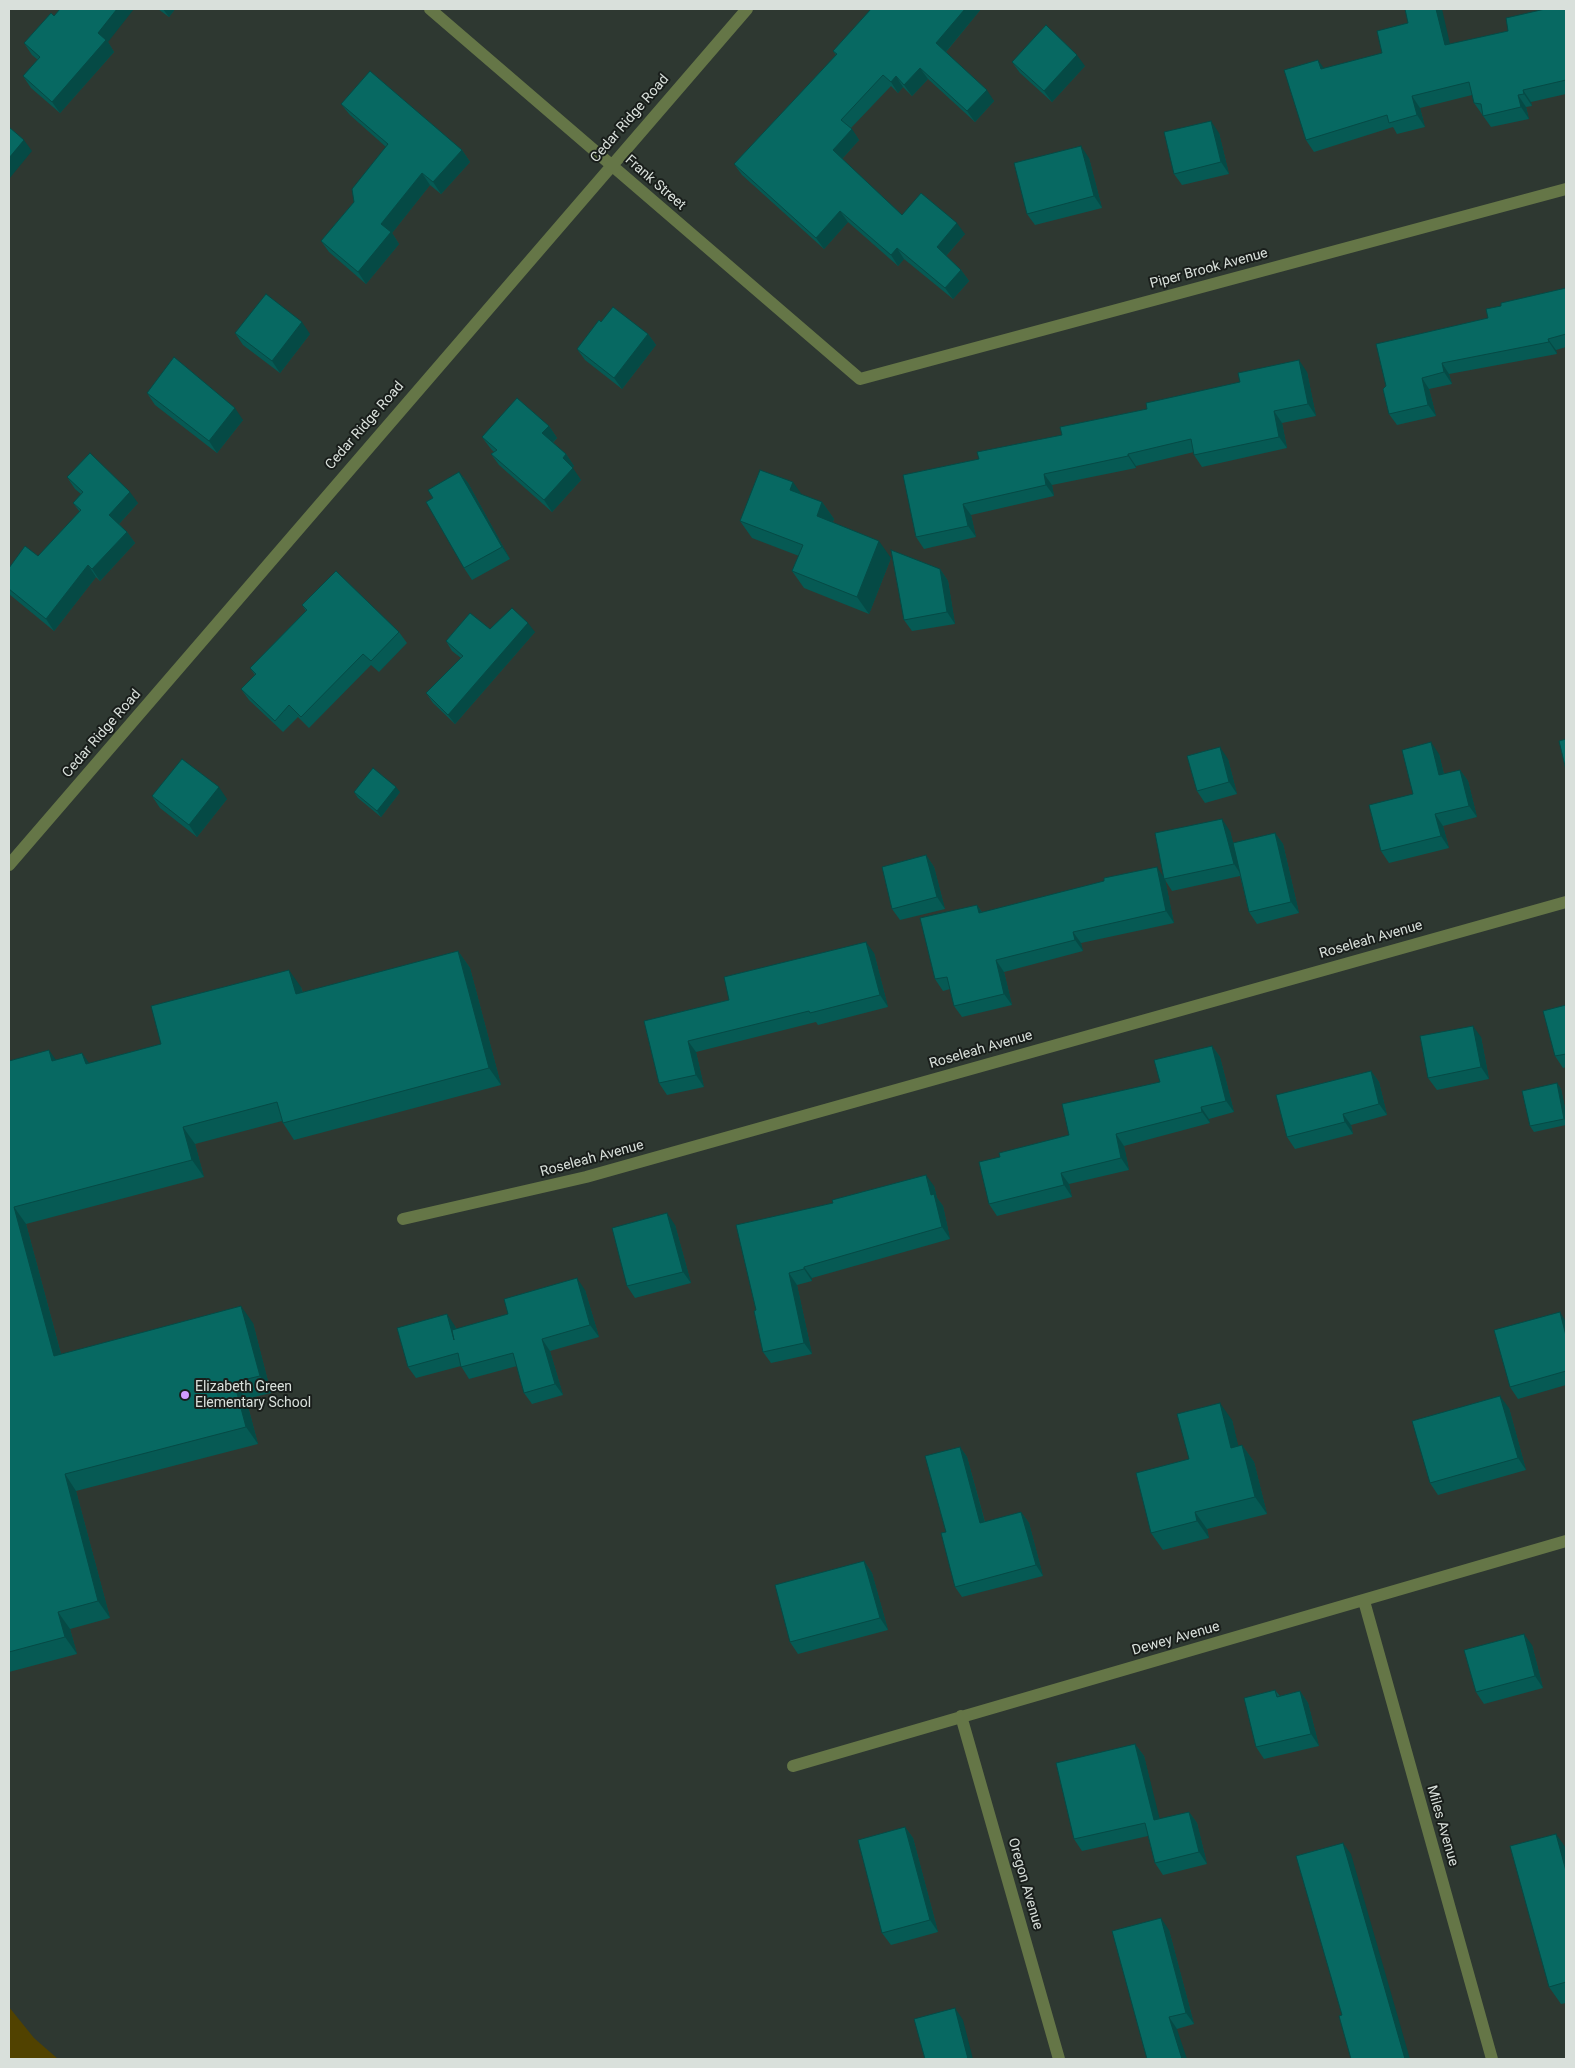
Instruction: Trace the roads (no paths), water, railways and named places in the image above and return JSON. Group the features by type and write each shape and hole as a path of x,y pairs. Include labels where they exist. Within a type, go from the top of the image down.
{"street":[{"name":"Frank Street","path":"430,9 860,379"},
{"name":"Cedar Ridge Road","path":"9,865 610,164 746,9"},
{"name":"Piper Brook Avenue","path":"860,379 1566,189"},
{"name":"Roseleah Avenue","path":"403,1220 586,1177 1566,902"},
{"name":"Dewey Avenue","path":"793,1766 1566,1541"},
{"name":"Miles Avenue","path":"1364,1601 1492,2059"},
{"name":"Oregon Avenue","path":"961,1716 1059,2059"}],"place":[{"name":"Elizabeth Green Elementary School","path":"185,1395"}]}
